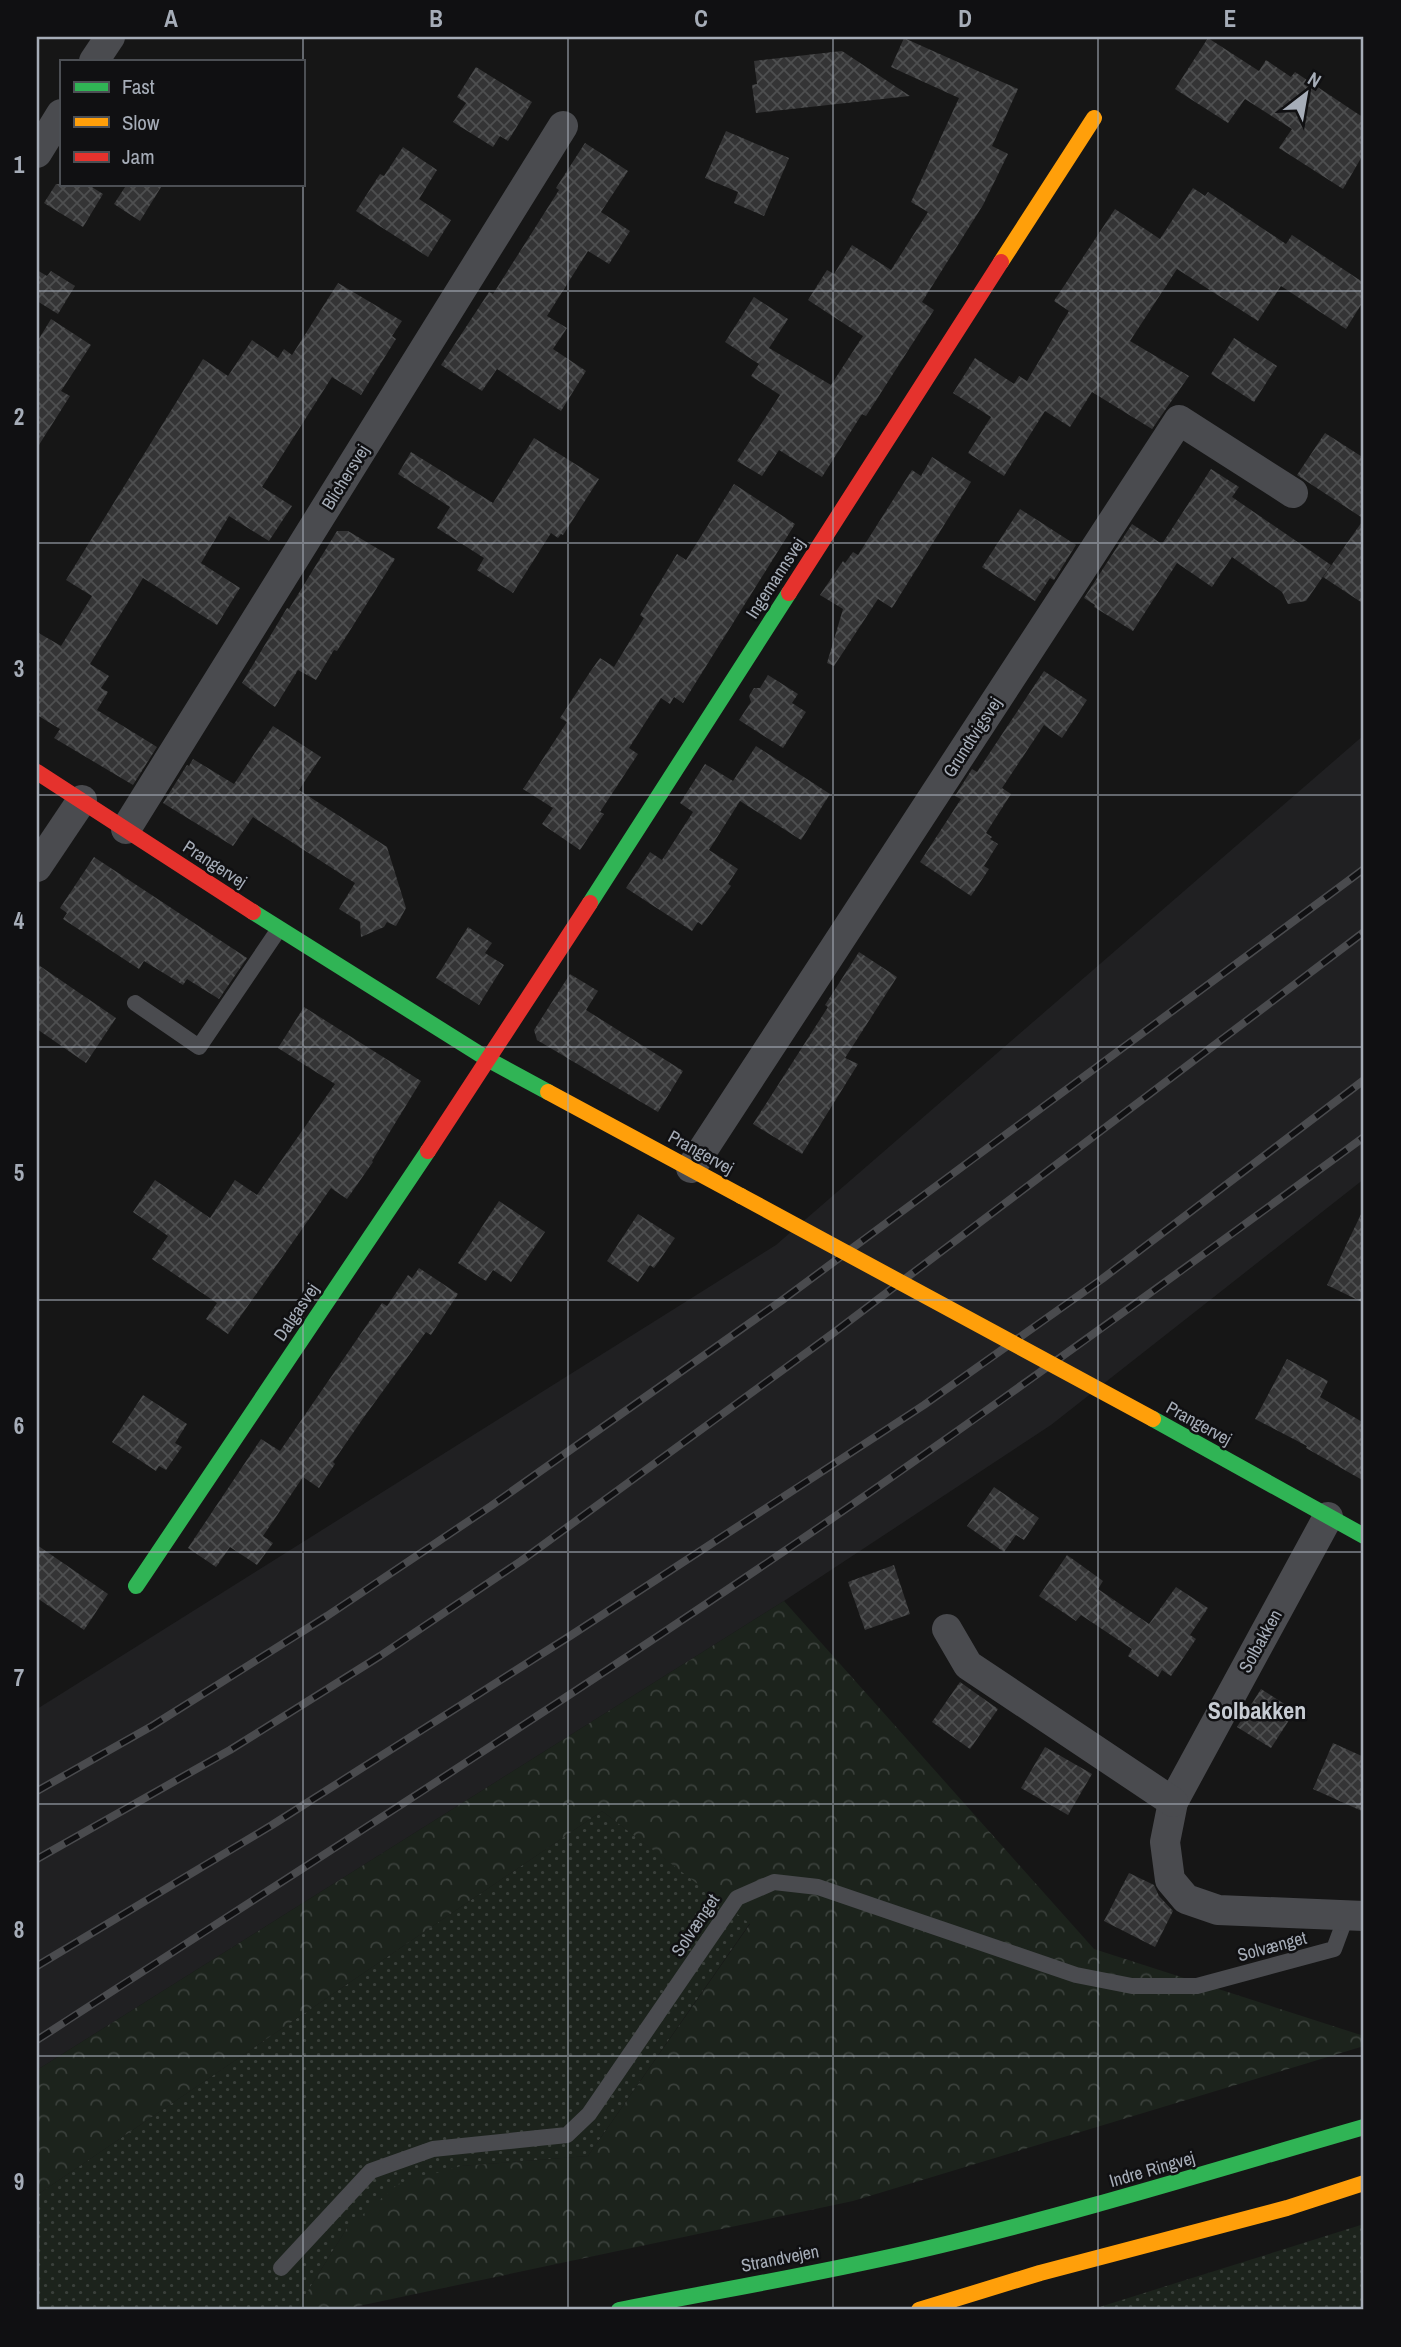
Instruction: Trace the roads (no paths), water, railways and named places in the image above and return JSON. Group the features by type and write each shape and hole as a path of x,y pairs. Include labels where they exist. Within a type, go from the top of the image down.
{"street":[{"path":"95,60 110,37"},
{"path":"37,153 60,116"},
{"name":"Ingemannsvej","path":"489,1060 1094,118"},
{"name":"Blichersvej","path":"126,829 563,126"},
{"name":"Grundtvigsvej","path":"691,1168 1179,420 1293,493"},
{"name":"Prangervej","path":"37,772 279,929 489,1060 1364,1536"},
{"path":"37,867 82,800"},
{"name":"Dalgasvej","path":"136,1586 489,1060"},
{"name":"Solbakken","path":"1328,1517 1173,1802 1165,1842 1170,1880 1186,1899 1217,1910 1355,1915"},
{"path":"947,1629 968,1665 1173,1802"},
{"name":"Indre Ringvej","path":"951,2249 1364,2127"},
{"path":"919,2310 1040,2273 1286,2208 1364,2183"},
{"name":"Strandvejen","path":"619,2310 951,2249"}],"lane":[{"path":"135,1003 199,1047 279,929"},
{"name":"Solvænget","path":"281,2268 371,2171 433,2149 567,2135 589,2114 737,1898 774,1882 818,1886 1076,1975 1132,1986 1197,1986 1334,1949 1355,1915"}],"railway":[{"path":"37,1791 152,1726 327,1616 491,1506 781,1301 1364,869"},
{"path":"37,1859 230,1750 380,1656 521,1561 832,1334 1364,932"},
{"path":"37,1966 272,1825 570,1636 924,1405 1102,1279 1364,1080"},
{"path":"37,2040 447,1775 752,1573 1046,1368 1364,1137"}],"district":[{"name":"Solbakken","path":"1257,1710"}]}
